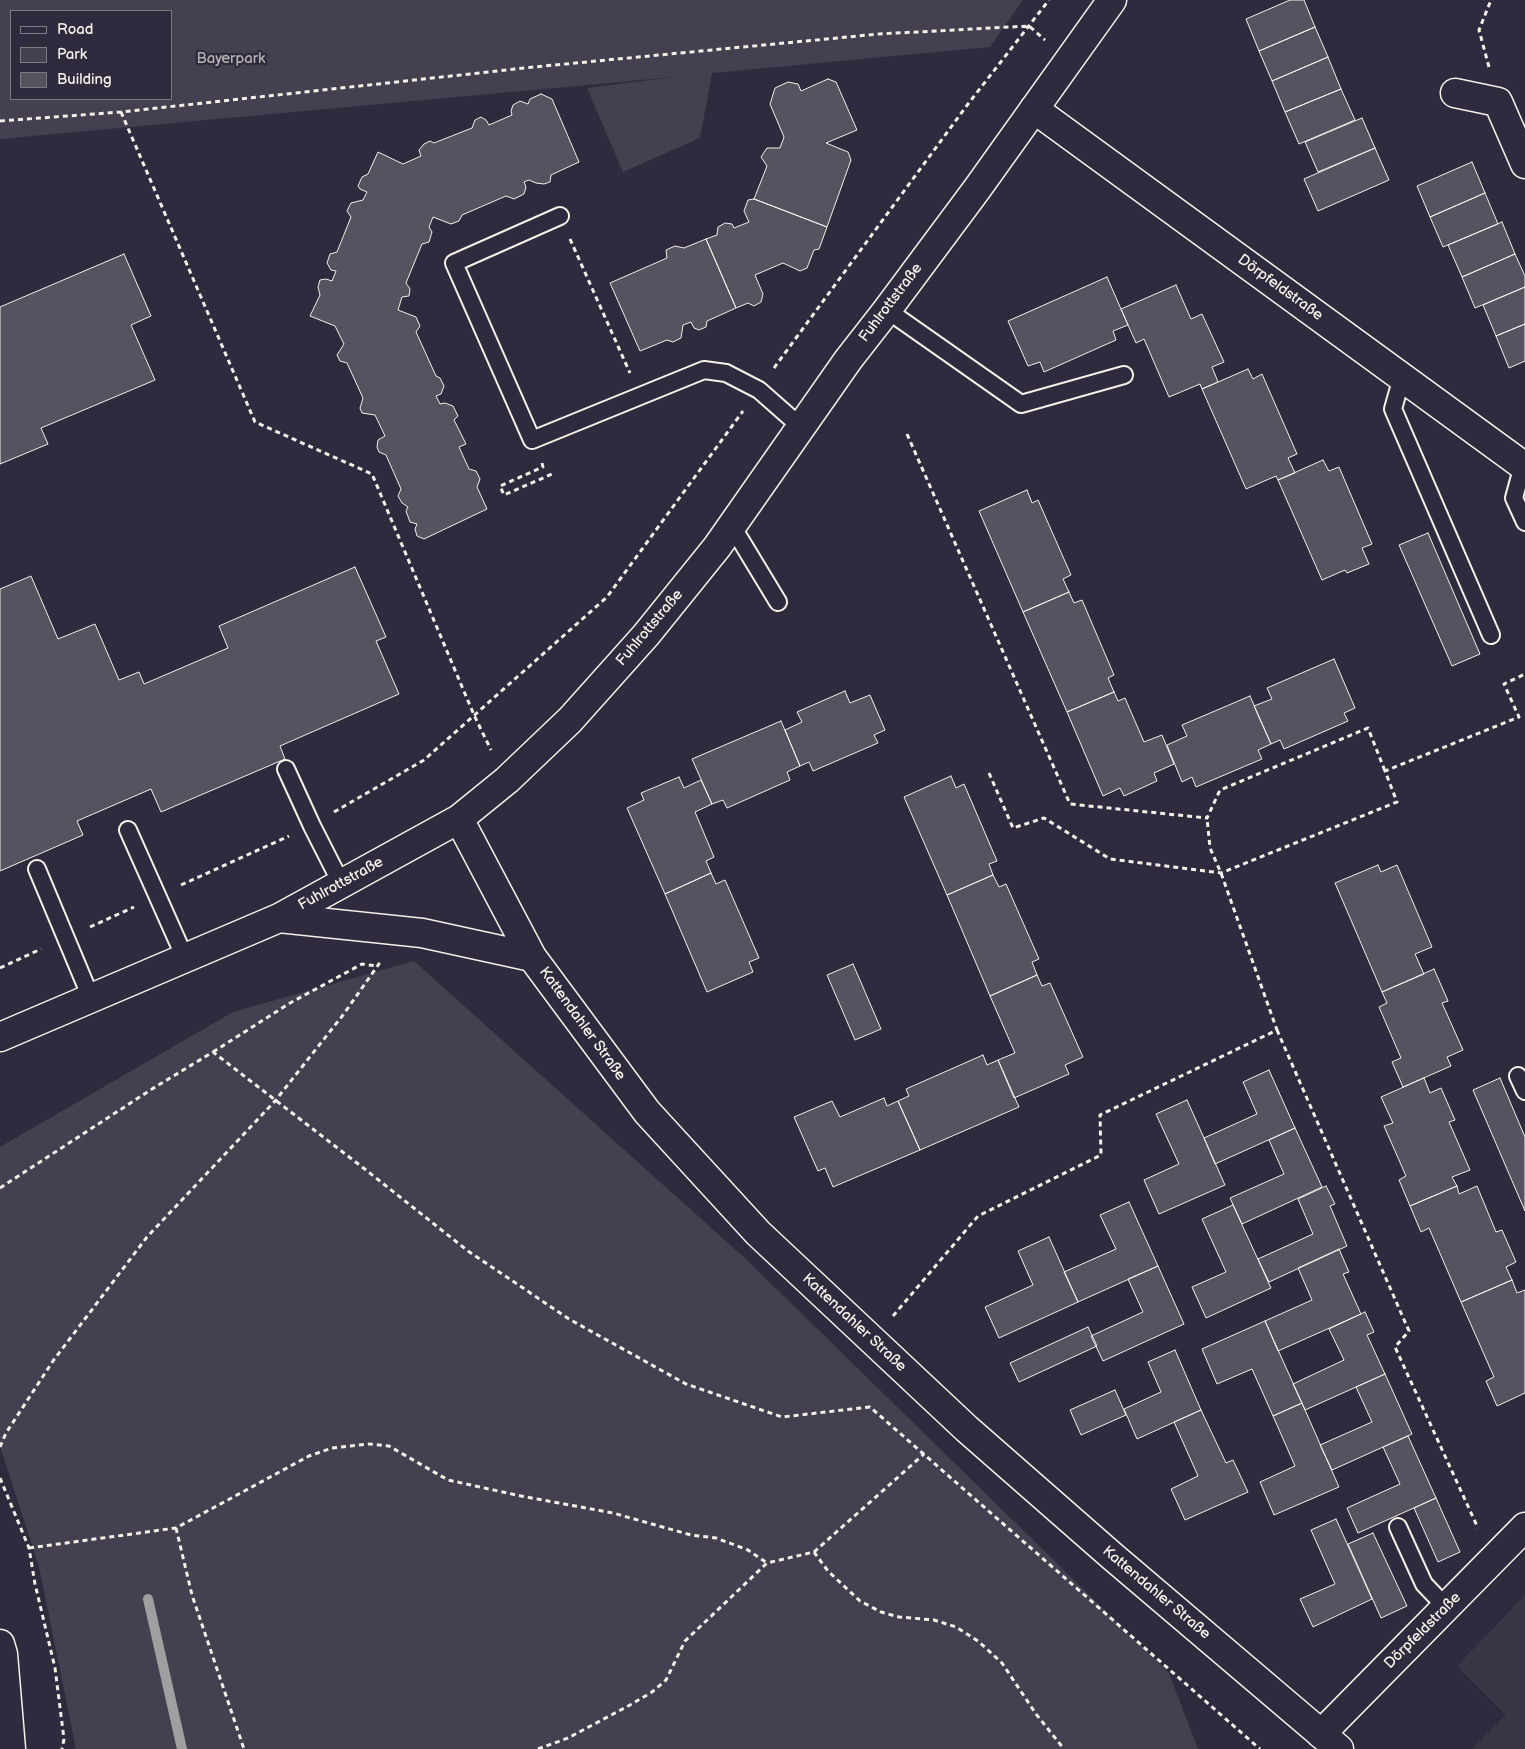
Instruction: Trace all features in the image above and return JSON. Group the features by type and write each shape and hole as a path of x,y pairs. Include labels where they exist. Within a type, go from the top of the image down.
{"street":[{"name":"Fuhlrottstraße","path":"0,1037 279,918 458,819 507,780 570,720 639,642 717,547 848,360 887,310 1112,0"},
{"path":"1455,93 1498,102 1525,164"},
{"name":"Dörpfeldstraße","path":"1034,109 1524,465"},
{"name":"Kattendahler Straße","path":"458,819 532,957 647,1112 758,1233 966,1429 1330,1742"},
{"path":"279,918 422,933 532,957"},
{"name":"Dörpfeldstraße","path":"1330,1742 1446,1607 1525,1527"},
{"path":"0,1644 3,1654 12,1749"}],"lane":[{"path":"560,216 454,263 532,440 704,370 726,373 759,390 801,427"},
{"path":"887,310 1020,404 1124,375"},
{"path":"1402,377 1393,409 1491,635"},
{"path":"1524,465 1514,498 1525,522"},
{"path":"732,526 778,602"},
{"path":"286,769 341,883"},
{"path":"128,830 156,897 185,958"},
{"path":"37,869 91,998"},
{"path":"1398,1527 1424,1584 1446,1607"}],"path":[{"path":"0,968 312,826 424,760 607,597 968,104 1049,0"},
{"path":"1491,0 1479,30 1498,102"},
{"path":"0,121 121,112 544,66 879,34 1029,26 1069,59"},
{"path":"121,112 256,422 372,474 474,715 507,780"},
{"path":"560,216 640,396"},
{"path":"907,434 1070,804 1207,818"},
{"path":"532,440 544,467 500,486 504,495 552,474"},
{"path":"1384,771 1519,717 1504,684 1525,674"},
{"path":"989,773 1014,828 1044,818 1110,859 1221,874 1397,802 1368,728 1220,790 1207,818 1210,848 1221,874 1277,1030 1409,1331 1395,1347 1493,1560"},
{"path":"0,1447 6,1433 53,1361 147,1237 275,1101 343,1015 377,966 409,932"},
{"path":"0,1188 152,1089 290,1004 362,964 377,966"},
{"path":"872,1341 978,1216 1101,1155 1100,1115 1277,1030"},
{"path":"213,1052 468,1251 569,1319 686,1384 782,1417 870,1407 1260,1749"},
{"path":"29,1548 176,1528 309,1456 332,1448 368,1444 389,1446 448,1480 520,1496 613,1513 691,1534 716,1538 748,1550 767,1563"},
{"path":"538,1749 568,1738 652,1692 666,1680 686,1641 767,1563 814,1552 924,1454"},
{"path":"0,1478 29,1548 35,1584 55,1668 64,1738 62,1749"},
{"path":"176,1528 192,1595 244,1749"},
{"path":"814,1552 828,1571 860,1601 881,1612 899,1617 918,1617 934,1620 956,1628 978,1641 1002,1663 1036,1714 1064,1749"}],"shaded area":[{"path":"1525,1595 1525,1749 1472,1749 1506,1715 1457,1666"}],"green space":[{"name":"Bayerpark","path":"0,0 1023,0 990,47 712,73 700,138 623,172 587,88 674,77 0,139"},
{"path":"414,961 748,1261 1169,1673 1198,1749 76,1749 39,1567 0,1446 0,1147 233,1012"}],"building":[{"path":"1290,0 1304,0 1315,27 1259,51 1246,19"},
{"path":"1315,27 1328,57 1272,81 1259,51"},
{"path":"1328,57 1341,89 1285,112 1272,81"},
{"path":"828,79 836,82 857,130 826,143 848,152 851,160 827,227 754,199 767,166 761,157 767,148 780,148 784,137 770,104 775,88 788,82 798,84 801,91"},
{"path":"1341,89 1355,120 1299,144 1285,112"},
{"path":"541,94 552,99 579,162 551,175 550,182 544,184 529,180 524,182 526,187 524,194 514,199 506,196 462,215 459,221 451,224 433,217 429,227 432,232 429,242 422,244 406,283 410,289 409,296 402,297 398,310 416,317 420,326 416,332 436,376 440,378 444,386 441,394 436,396 440,404 445,403 453,406 458,416 454,420 466,444 459,447 469,469 476,471 480,479 477,487 487,509 424,539 417,536 415,529 417,524 410,522 406,511 408,507 402,503 398,496 401,489 386,455 379,452 377,447 378,440 385,436 375,415 362,413 360,408 363,398 347,363 340,361 337,355 344,344 335,326 310,316 320,295 318,287 320,280 332,281 336,271 331,270 327,263 330,254 337,252 351,217 347,211 351,203 363,200 367,192 358,186 362,177 368,174 378,152 403,164 421,156 419,150 424,144 430,141 434,143 472,128 475,120 481,117 489,125 512,115 513,105 520,101 528,104 530,99"},
{"path":"1362,118 1375,148 1318,172 1305,142"},
{"path":"1375,148 1389,180 1318,211 1304,179"},
{"path":"1472,162 1485,193 1430,217 1417,186"},
{"path":"1485,193 1498,224 1443,247 1430,217"},
{"path":"754,199 827,227 819,249 814,250 807,268 800,271 783,263 755,275 763,294 761,302 754,306 748,303 736,308 706,239 717,235 718,227 725,223 732,224 734,228 749,222 744,211 748,200"},
{"path":"1502,222 1515,254 1462,277 1448,245"},
{"path":"706,239 736,308 707,321 706,327 699,330 694,328 691,322 683,325 681,338 673,342 667,340 640,351 610,283 667,258 666,250 675,246 684,248"},
{"path":"124,254 151,316 131,325 155,380 41,428 48,444 0,464 0,307"},
{"path":"1515,254 1525,276 1525,287 1475,308 1462,277"},
{"path":"1107,277 1128,325 1113,331 1116,340 1044,372 1040,362 1028,366 1008,321"},
{"path":"1176,285 1191,319 1202,314 1224,362 1212,367 1218,382 1202,389 1200,384 1169,397 1144,339 1136,343 1121,309"},
{"path":"1525,287 1525,324 1496,336 1483,305"},
{"path":"1525,324 1525,361 1509,368 1496,336"},
{"path":"1248,369 1253,379 1262,374 1297,454 1288,458 1295,473 1278,480 1276,476 1246,489 1202,389"},
{"path":"1323,460 1329,471 1339,467 1372,544 1362,548 1369,564 1347,573 1345,570 1322,580 1278,480"},
{"path":"1027,490 1032,503 1038,500 1071,575 1063,579 1069,592 1023,612 979,511"},
{"path":"1428,533 1480,654 1452,666 1399,545"},
{"path":"355,567 386,637 376,641 399,694 280,746 285,759 161,812 151,789 77,821 83,835 0,871 0,589 31,576 58,639 95,624 119,680 139,672 144,684 228,648 219,626"},
{"path":"1069,592 1074,603 1082,600 1114,675 1108,678 1114,692 1067,712 1023,612"},
{"path":"1334,659 1355,708 1344,713 1348,721 1284,749 1280,740 1271,744 1254,706 1272,699 1267,688"},
{"path":"845,691 850,703 870,695 885,730 874,735 878,743 813,771 809,762 800,766 785,730 802,722 797,712"},
{"path":"1114,692 1118,701 1125,698 1144,742 1162,735 1174,764 1154,773 1157,781 1124,796 1120,788 1103,796 1067,712"},
{"path":"1250,696 1271,744 1258,750 1262,759 1196,787 1192,777 1182,782 1167,745 1187,736 1182,725"},
{"path":"781,721 800,766 787,772 790,780 727,808 723,800 712,804 692,759"},
{"path":"951,776 956,788 964,784 997,861 989,864 993,875 947,895 904,797"},
{"path":"679,777 684,788 701,780 712,804 695,812 714,857 706,861 711,873 665,894 627,808 644,800 641,793"},
{"path":"1378,865 1381,872 1397,865 1432,947 1415,954 1424,974 1382,992 1335,883"},
{"path":"711,873 716,884 725,880 759,958 749,962 753,972 707,992 665,894"},
{"path":"993,875 999,887 1006,884 1039,959 1032,962 1037,975 990,996 947,895"},
{"path":"853,964 881,1029 855,1040 827,975"},
{"path":"1434,969 1448,1001 1442,1003 1463,1050 1447,1057 1451,1066 1403,1087 1392,1062 1401,1058 1379,1007 1387,1003 1382,992"},
{"path":"1037,975 1042,986 1050,983 1083,1057 1065,1065 1069,1074 1014,1098 998,1060 1015,1053 990,996"},
{"path":"983,1055 987,1065 998,1060 1019,1107 920,1150 898,1101 909,1096 906,1089"},
{"path":"1269,1070 1295,1128 1215,1164 1204,1138 1257,1114 1243,1082"},
{"path":"1424,1078 1430,1093 1441,1088 1455,1120 1449,1122 1470,1170 1452,1177 1457,1186 1410,1206 1399,1180 1406,1176 1384,1126 1393,1123 1381,1097"},
{"path":"1500,1078 1525,1137 1525,1211 1473,1090"},
{"path":"884,1098 887,1106 898,1101 920,1150 833,1187 825,1168 818,1171 794,1117 832,1101 840,1117"},
{"path":"1187,1100 1225,1185 1159,1214 1144,1180 1179,1164 1156,1114"},
{"path":"1295,1128 1322,1187 1242,1224 1230,1198 1284,1174 1269,1140"},
{"path":"1326,1186 1335,1204 1330,1206 1347,1246 1269,1282 1258,1259 1313,1234 1298,1199"},
{"path":"1457,1186 1459,1194 1477,1186 1496,1232 1502,1230 1516,1262 1506,1267 1512,1280 1461,1302 1429,1228 1421,1232 1410,1206"},
{"path":"1129,1202 1158,1266 1078,1302 1064,1272 1116,1249 1100,1215"},
{"path":"1233,1205 1271,1288 1206,1318 1192,1287 1226,1272 1202,1219"},
{"path":"1049,1237 1078,1302 999,1338 985,1307 1033,1285 1018,1251"},
{"path":"1339,1249 1349,1272 1343,1274 1361,1314 1278,1351 1265,1321 1312,1300 1298,1268"},
{"path":"1158,1266 1184,1324 1103,1361 1091,1336 1143,1312 1128,1279"},
{"path":"1512,1280 1517,1293 1525,1290 1525,1393 1497,1406 1486,1381 1494,1377 1461,1302"},
{"path":"1365,1312 1374,1332 1367,1335 1385,1374 1305,1410 1293,1384 1344,1360 1329,1329"},
{"path":"1265,1321 1302,1403 1273,1416 1252,1369 1217,1384 1202,1349"},
{"path":"1088,1327 1097,1346 1019,1382 1010,1363"},
{"path":"1175,1350 1201,1410 1137,1439 1124,1409 1161,1392 1148,1362"},
{"path":"1385,1374 1412,1434 1332,1470 1320,1445 1372,1422 1356,1387"},
{"path":"1115,1390 1126,1415 1081,1435 1070,1410"},
{"path":"1302,1403 1339,1487 1274,1515 1260,1482 1295,1466 1273,1416"},
{"path":"1201,1410 1226,1463 1233,1460 1248,1492 1185,1520 1171,1489 1198,1476 1174,1422"},
{"path":"1408,1436 1436,1498 1358,1533 1347,1508 1400,1484 1383,1447"},
{"path":"1436,1498 1460,1552 1438,1562 1414,1508"},
{"path":"1336,1519 1372,1599 1313,1627 1300,1599 1335,1584 1311,1530"},
{"path":"1373,1533 1407,1606 1381,1618 1348,1544"}],"waterway":[{"path":"148,1599 182,1749"}]}
